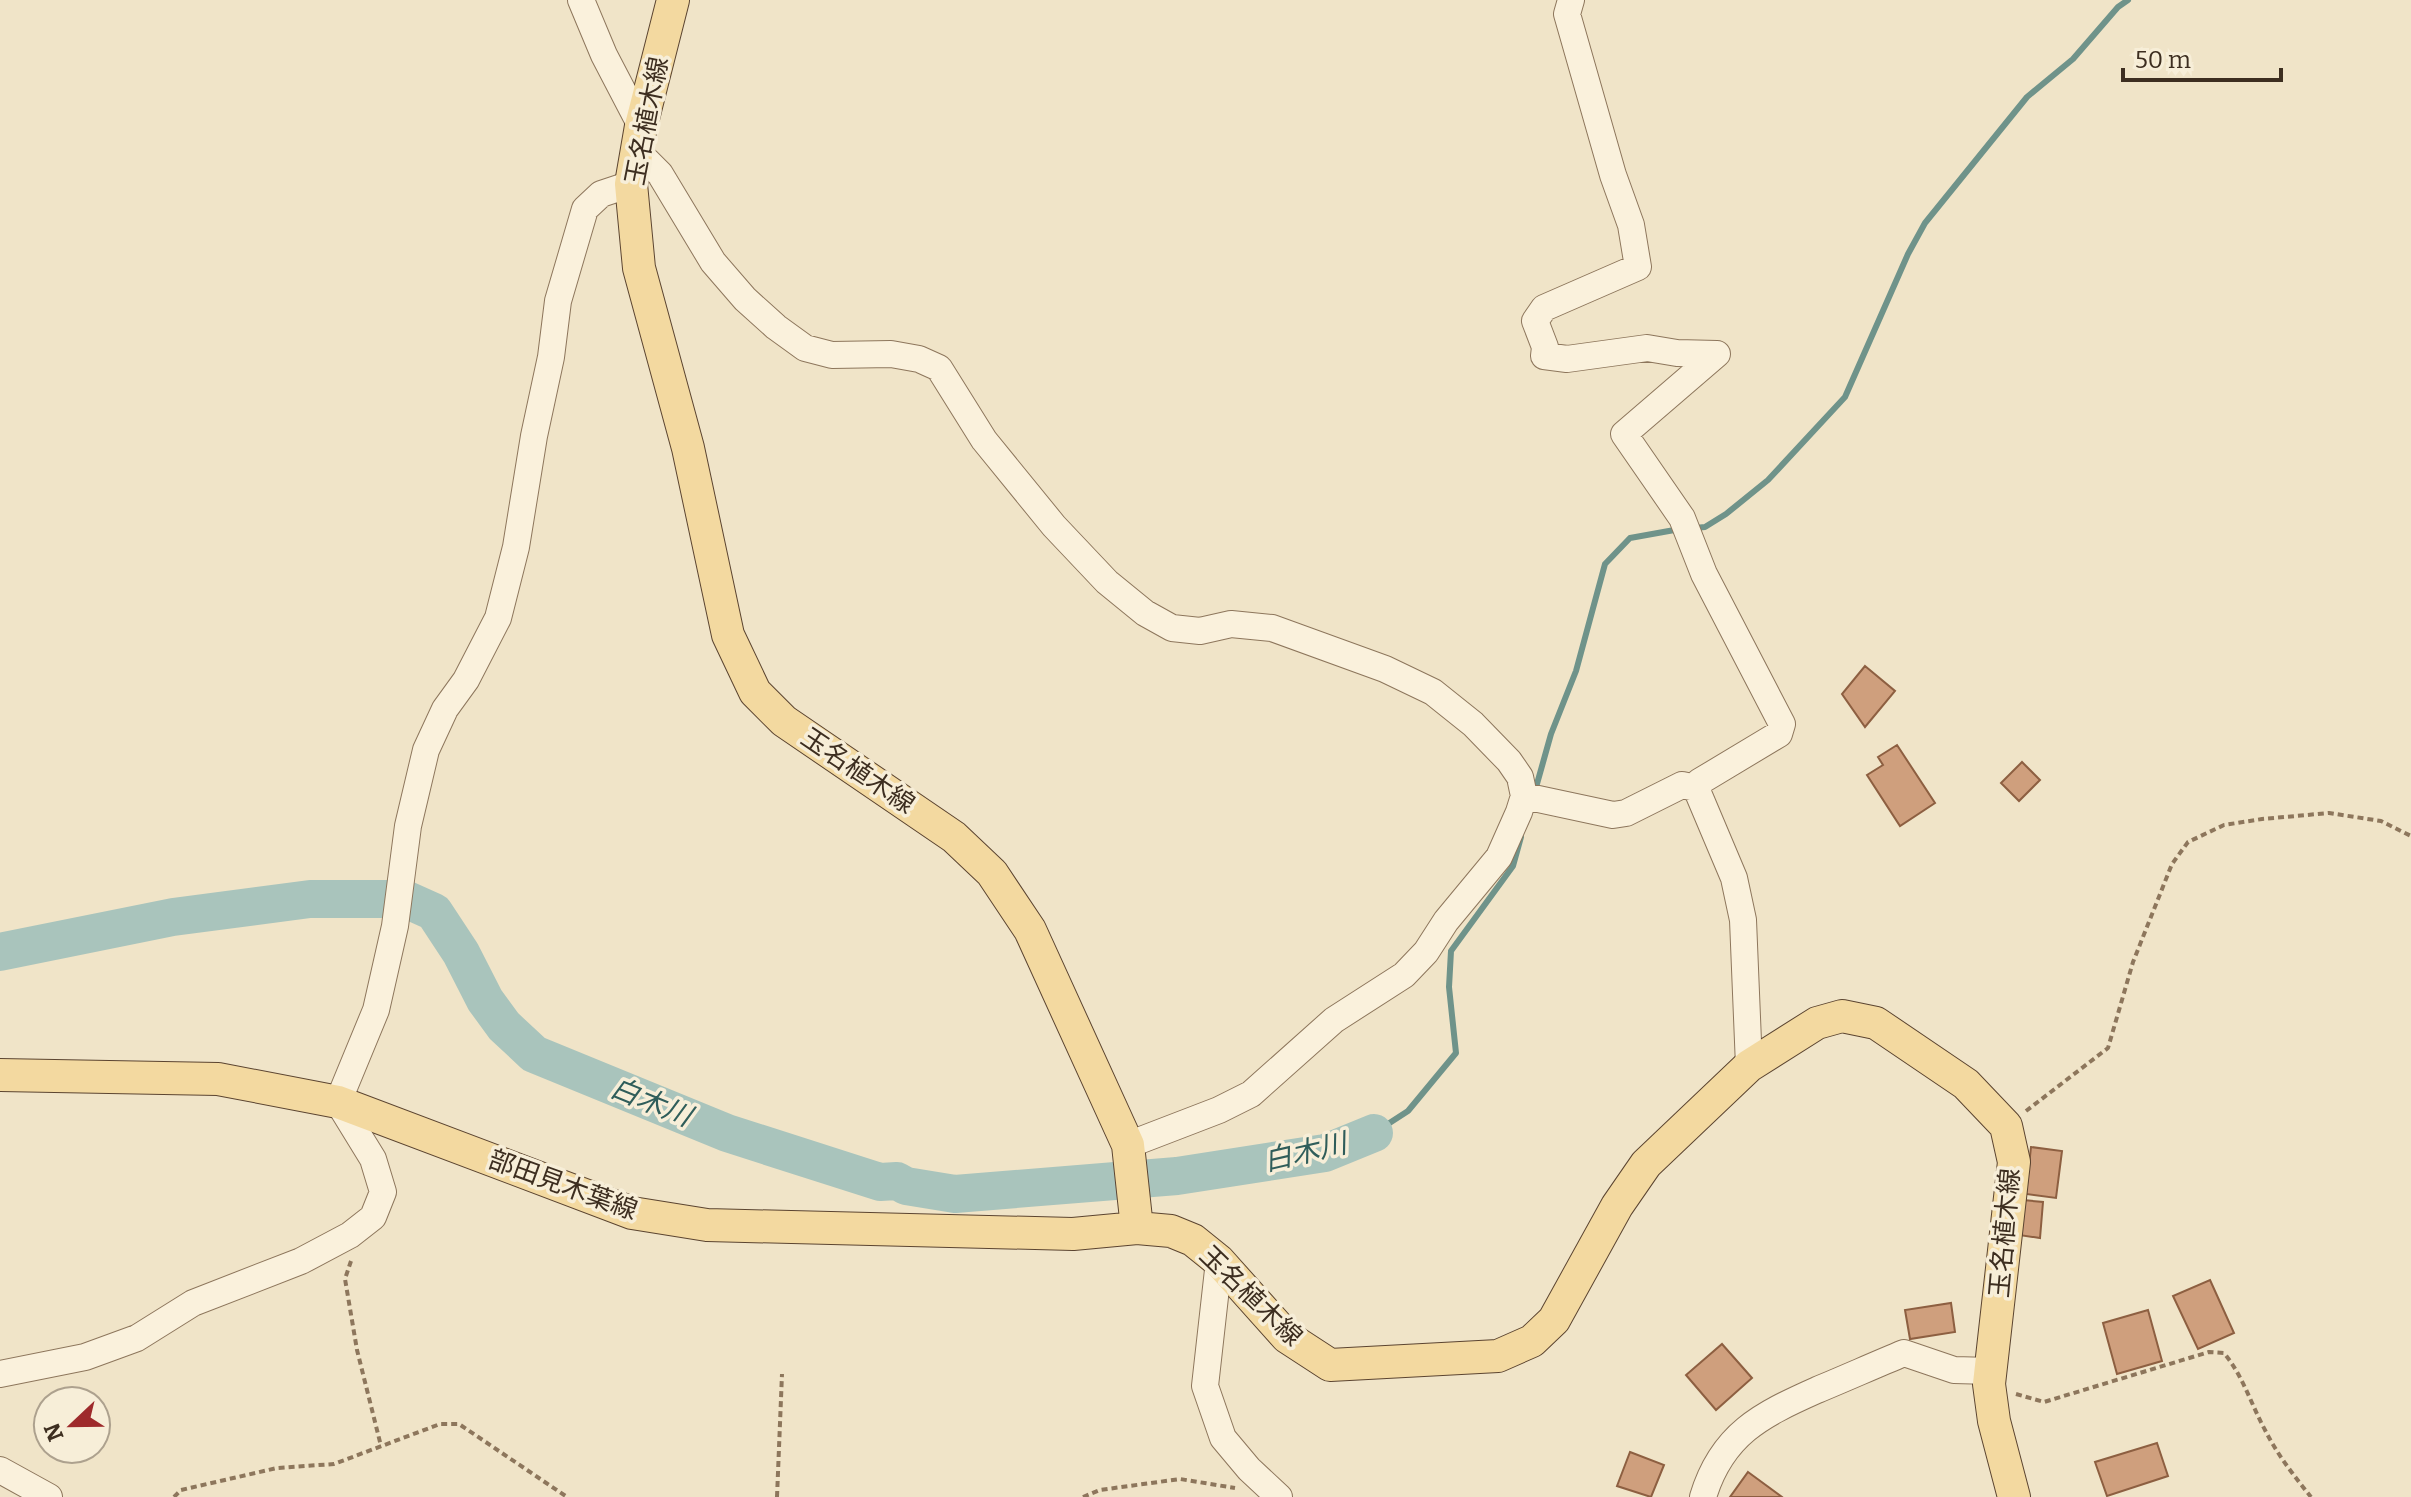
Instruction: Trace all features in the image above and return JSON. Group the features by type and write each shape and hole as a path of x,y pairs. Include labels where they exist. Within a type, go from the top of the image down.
{"main road":[{"name":"玉名植木線","path":"673,0 636,155 639,268 688,448 728,635 755,692 784,721 954,837 992,873 1030,930 1129,1152 1137,1228 1171,1231 1193,1240 1219,1261 1287,1337 1330,1365 1498,1356 1532,1341 1554,1320 1617,1206 1646,1164 1749,1066 1817,1023 1842,1016 1876,1023 1966,1084 2006,1126 2014,1162 1990,1378 1994,1421 2014,1497"},
{"name":"部田見木葉線","path":"0,1075 218,1079 338,1102 632,1213 707,1225 1073,1234 1137,1228"}],"street":[{"path":"581,0 604,55 636,155 660,174 713,262 745,299 805,348 832,355 891,354 919,359 939,368 984,440 1054,526 1107,582 1145,613 1172,628 1200,631 1231,624 1272,628 1385,669 1433,692 1473,724 1509,761 1535,799 1613,815 1626,813 1682,785 1696,788"},
{"path":"1571,0 1567,14 1613,175 1631,225 1638,267 1544,308 1535,321 1545,347 1544,356 1567,359 1647,348 1677,353 1717,354 1624,434 1686,528 1704,574 1782,724 1779,734 1699,782 1696,788 1734,878 1743,920 1749,1066"},
{"path":"0,1374 85,1357 137,1338 193,1303 301,1261 350,1235 373,1217 383,1192 373,1159 338,1102 376,1010 395,926 408,826 426,750 445,709 466,680 498,618 516,547 534,436 551,357 558,301 585,209 636,155"},
{"path":"1129,1152 1251,1094 1334,1020 1404,975 1426,952 1446,921 1499,857 1519,812 1535,799"},
{"path":"1219,1261 1205,1386 1223,1438 1276,1496"},
{"path":"1703,1497 1715,1464 1728,1445 1748,1426 1767,1413 1904,1353 1990,1378"},
{"path":"0,1470 49,1497"}],"path":[{"path":"2006,1126 2108,1048 2138,948 2172,864 2188,842 2224,825 2329,813 2381,821 2411,836"},
{"path":"363,1225 345,1279 357,1350 381,1446"},
{"path":"1990,1378 2044,1402 2209,1352 2224,1353 2245,1386 2277,1451 2311,1497"},
{"path":"777,1497 782,1374"},
{"path":"174,1497 181,1490 277,1468 334,1464 440,1424 459,1424 567,1497"},
{"path":"1083,1497 1100,1490 1180,1479 1276,1496"}],"building":[{"path":"1865,666 1895,691 1865,727 1842,694"},
{"path":"1897,745 1935,803 1900,826 1867,775 1883,765 1878,757"},
{"path":"2022,762 2040,780 2019,801 2001,783"},
{"path":"2031,1147 2062,1151 2056,1198 2026,1194"},
{"path":"2023,1200 2043,1202 2040,1238 2019,1235"},
{"path":"2210,1280 2234,1333 2198,1349 2173,1296"},
{"path":"1951,1303 1955,1332 1910,1339 1905,1310"},
{"path":"2148,1310 2162,1361 2117,1374 2103,1323"},
{"path":"1722,1344 1752,1378 1716,1410 1686,1375"},
{"path":"2157,1443 2168,1476 2107,1496 2095,1462"},
{"path":"1630,1452 1664,1465 1651,1497 1617,1486"},
{"path":"1748,1472 1782,1497 1730,1497"}],"waterway":[{"path":"1695,528 1705,527 1726,514 1768,480 1845,397 1908,254 1925,223 2027,97 2073,59 2118,7 2128,0"},
{"path":"1535,791 1551,734 1576,671 1605,564 1630,538 1680,529"},
{"path":"1374,1133 1408,1111 1456,1053 1449,987 1451,951 1513,866 1521,837"},
{"name":"白木川","path":"0,952 173,917 310,899 405,899 434,912 461,953 485,1000 504,1026 534,1054 727,1133 880,1182 897,1181 906,1186 955,1194 1177,1176 1325,1153 1374,1133"}]}
